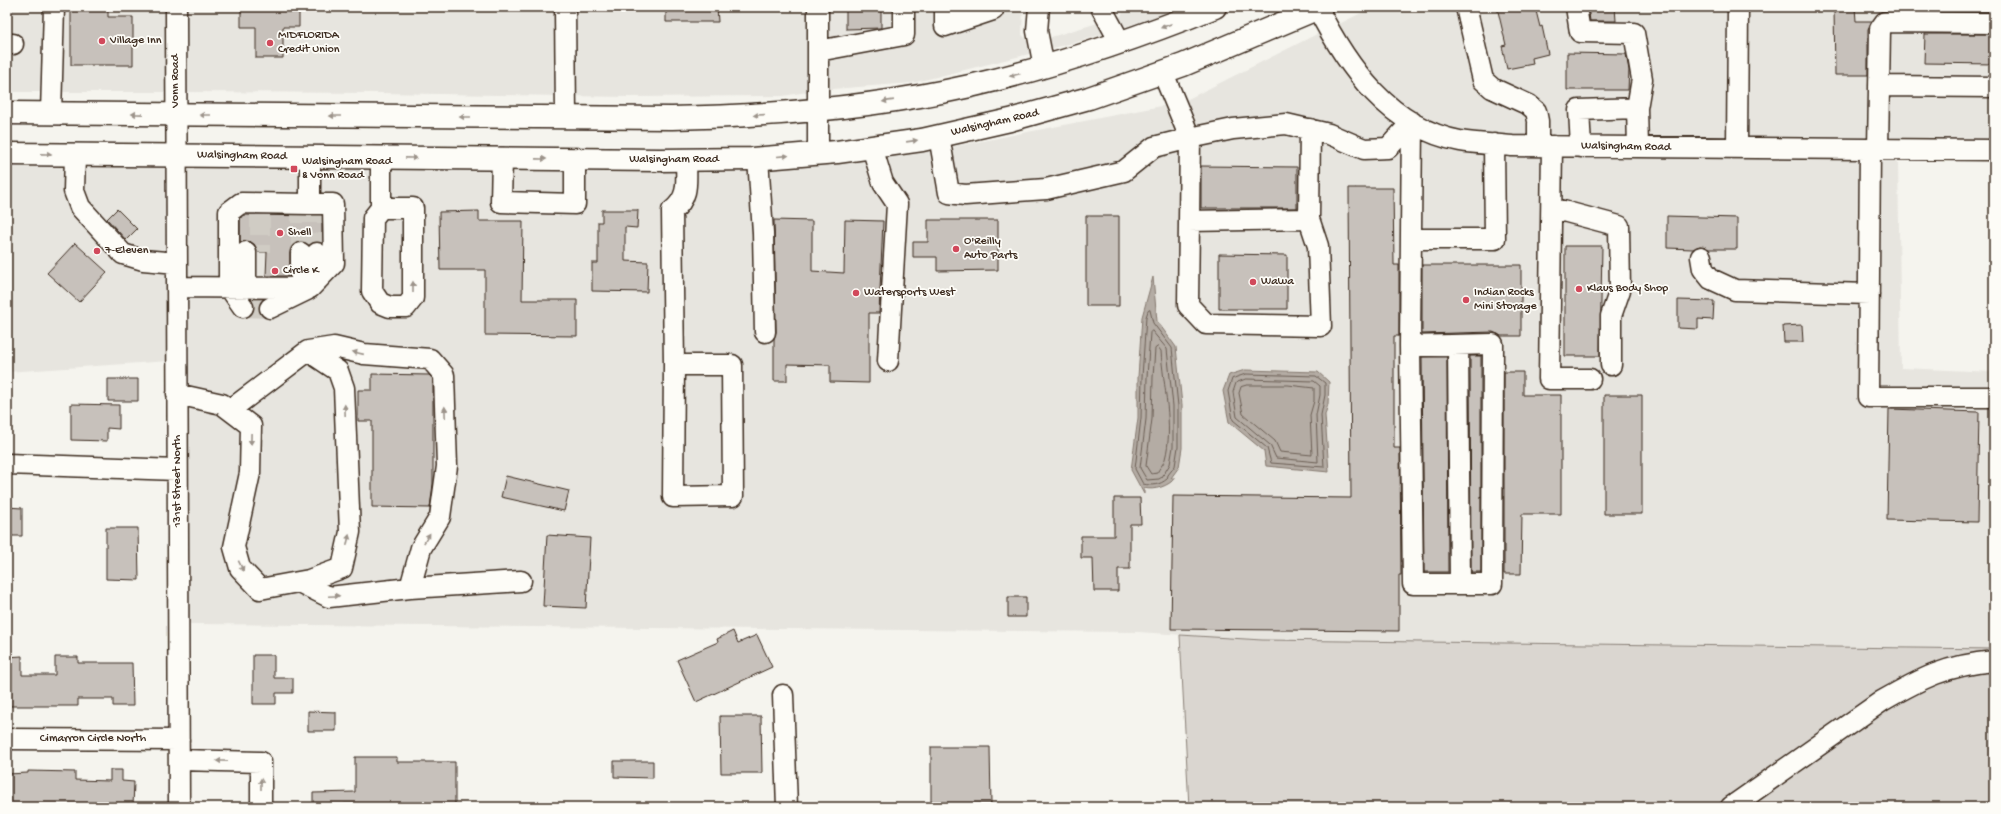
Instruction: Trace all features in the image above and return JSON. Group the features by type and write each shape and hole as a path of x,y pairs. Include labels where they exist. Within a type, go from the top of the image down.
{"main road":[{"path":"7,113 566,117 739,116 817,110 896,100 970,86 1044,67 1120,42 1215,7"},
{"name":"Walsingham Road","path":"7,154 686,160 758,158 872,147 939,136 1010,120 1090,98 1163,72 1318,8"}],"street":[{"path":"52,113 54,7"},
{"name":"Vonn Road","path":"176,7 176,156"},
{"path":"565,7 566,117"},
{"path":"818,7 818,153"},
{"path":"818,51 904,35 904,7"},
{"path":"945,7 945,26 993,10 993,7"},
{"path":"1038,7 1037,31 1044,67"},
{"path":"1102,7 1120,42"},
{"path":"1466,7 1483,80 1492,88 1529,105 1536,112 1545,146 1552,208 1549,379 1590,379"},
{"path":"1576,7 1580,32 1634,33 1642,79 1637,108 1638,147"},
{"path":"1737,148 1738,7"},
{"name":"Walsingham Road","path":"1318,8 1360,79 1389,107 1421,128 1460,141 1494,144 1581,147 1994,150"},
{"path":"1994,23 1885,22 1880,29 1879,86 1874,149 1869,294 1868,397 1994,397"},
{"path":"1163,72 1190,138 1188,305 1206,324 1322,326 1318,246 1309,219 1310,129"},
{"path":"1879,86 1994,87"},
{"path":"1581,147 1579,110 1637,108"},
{"path":"939,136 949,193 965,195 1046,189 1124,171 1154,147 1233,129 1286,124 1329,134 1364,149 1388,148 1412,122"},
{"path":"1410,346 1493,344 1492,584 1413,584 1410,346 1412,122"},
{"path":"1411,239 1495,239 1494,144"},
{"path":"872,147 883,183 897,204 888,361"},
{"path":"75,155 74,191 80,207 123,254 143,260 176,263"},
{"name":"131st Street North","path":"176,156 179,807"},
{"path":"310,157 310,208"},
{"path":"381,157 381,208 372,218 372,292 380,303 390,307 406,307 414,298 414,208 381,208"},
{"path":"502,158 501,202 575,204 575,160"},
{"path":"758,158 765,332"},
{"path":"674,365 732,365 733,496 673,497 674,365 672,211 679,206 686,196 686,160"},
{"path":"245,287 229,212 241,203 253,209 310,208 333,204 334,263 310,285 270,308"},
{"path":"1552,208 1619,226 1620,290 1611,316 1611,365"},
{"path":"1189,221 1309,219"},
{"path":"243,307 245,287 253,252"},
{"path":"309,253 310,285"},
{"path":"1701,257 1703,270 1711,279 1735,290 1869,294"},
{"path":"177,287 310,285"},
{"path":"1458,345 1460,584"},
{"path":"230,410 308,351 334,347 364,354 430,359 444,375 447,466 440,517 421,548 410,588"},
{"path":"177,394 222,404 251,426 250,473 234,547 240,568 260,589 298,582 342,568 350,532 344,388 338,371 308,351"},
{"path":"7,464 178,470"},
{"path":"298,582 329,597 410,588 521,581"},
{"path":"1731,807 1882,701 1902,689 1930,674 1958,666 1994,661"},
{"path":"783,695 787,807"},
{"name":"Cimarron Circle North","path":"7,739 179,740"},
{"path":"179,760 261,762 261,807"}],"shaded area":[{"path":"7,7 168,7 168,92 7,92"},
{"path":"184,7 1023,7 1022,35 1031,43 1121,16 1125,7 1179,7 1162,15 1081,41 912,83 819,90 783,96 629,97 185,92"},
{"path":"1373,7 1994,7 1994,141 1512,137 1461,131 1424,120 1394,99 1366,73 1337,25"},
{"path":"1321,32 1354,84 1383,114 1417,136 1898,159 1901,368 1994,372 1994,649 1262,640 1138,632 187,624 184,167 623,172 910,155 1182,102","holes":["1153,278 1157,321 1176,347 1182,405 1171,478 1175,478 1144,488 1144,493 1131,470 1138,418 1138,377 1142,317","1245,370 1288,370 1329,395 1325,415 1325,432 1266,466 1266,457"]},
{"path":"7,167 168,167 169,361 7,372"},
{"path":"1180,635 1262,640 1994,649 1994,652 1957,656 1928,665 1877,693 1715,807 1189,807"},
{"path":"1994,671 1994,807 1747,807 1886,709 1933,683 1960,675"}],"water":[{"path":"1153,277 1157,321 1176,347 1182,405 1182,448 1179,467 1171,478 1175,478 1161,487 1152,489 1144,488 1144,494 1131,470 1138,418 1138,377 1142,317"},
{"path":"1245,370 1318,372 1329,382 1328,404 1325,415 1329,472 1266,466 1264,451 1229,422 1223,391 1229,375"}],"building":[{"name":"Village Inn","path":"71,7 108,7 108,17 133,17 133,65 71,65"},
{"name":"MIDFLORIDA Credit Union","path":"241,7 299,7 299,27 283,27 283,58 256,58 256,27 241,27"},
{"path":"666,7 717,7 718,22 666,22"},
{"path":"846,7 881,7 881,28 846,29"},
{"path":"1497,7 1535,7 1540,27 1542,26 1548,54 1532,58 1533,64 1507,69 1502,46 1506,45"},
{"path":"1588,7 1615,7 1616,21 1590,21"},
{"path":"1834,7 1855,7 1856,21 1872,21 1868,29 1868,75 1835,75"},
{"path":"1925,34 1994,34 1994,64 1924,63"},
{"path":"1567,53 1626,54 1629,70 1628,90 1567,90"},
{"path":"1201,166 1297,167 1297,208 1201,208"},
{"path":"1349,188 1393,188 1394,265 1399,265 1399,336 1394,336 1394,448 1400,448 1401,575 1399,575 1399,631 1171,629 1173,496 1351,498"},
{"path":"117,209 137,229 126,240 107,219"},
{"path":"602,210 638,210 637,228 625,227 625,261 648,262 647,292 592,291 592,263 598,263 598,222 602,222"},
{"path":"479,211 479,221 523,221 522,300 577,300 577,336 485,335 485,270 440,270 439,212"},
{"name":"Shell","path":"245,215 322,216 322,243 317,242 309,245 301,242 295,243 290,253 290,276 266,276 267,252 258,252 256,246 251,242 240,242 240,218"},
{"path":"1086,216 1119,216 1119,306 1086,306"},
{"path":"1667,216 1737,218 1737,249 1709,249 1700,246 1693,249 1667,248"},
{"path":"774,220 812,221 812,271 844,273 845,220 883,221 879,313 869,313 869,383 830,382 830,365 787,364 787,381 774,381 774,339 776,332"},
{"name":"O'Reilly Auto Parts","path":"928,220 998,220 998,270 937,271 937,257 913,257 913,242 928,242"},
{"path":"75,243 107,272 79,302 47,273"},
{"path":"1565,246 1602,246 1600,356 1565,356"},
{"name":"Wawa","path":"1219,254 1287,255 1287,309 1219,309"},
{"path":"1422,265 1521,265 1521,336 1501,336 1493,332 1422,334"},
{"path":"252,299 263,299 259,308 262,316 251,315 254,306"},
{"path":"1678,300 1714,301 1713,320 1698,319 1698,329 1678,328"},
{"path":"1802,325 1803,342 1784,342 1783,326"},
{"path":"1470,356 1481,356 1481,572 1471,572"},
{"path":"1422,357 1447,357 1448,572 1424,572"},
{"path":"1504,372 1523,372 1523,395 1561,395 1561,514 1522,514 1521,574 1504,574"},
{"path":"372,374 429,375 433,379 433,484 430,508 372,507 372,421 358,421 358,390 372,390"},
{"path":"108,379 138,379 138,401 108,401"},
{"path":"1604,395 1642,395 1642,514 1604,514"},
{"path":"71,404 119,405 119,429 107,428 107,441 71,440"},
{"path":"1889,409 1979,412 1977,522 1887,520"},
{"path":"506,476 569,491 564,511 501,497"},
{"path":"1114,498 1140,498 1141,524 1130,524 1130,569 1118,569 1118,591 1094,591 1093,558 1081,558 1081,536 1114,536"},
{"path":"7,507 22,508 22,536 7,536"},
{"path":"106,528 138,528 139,580 106,579"},
{"path":"547,535 590,538 586,608 543,606"},
{"path":"1008,597 1026,597 1026,617 1008,617"},
{"path":"733,631 738,643 757,635 772,667 696,702 677,660 718,642 717,639"},
{"path":"253,655 274,655 274,678 293,678 293,693 276,693 276,704 253,704"},
{"path":"22,656 22,675 55,675 55,657 78,657 78,663 132,663 133,706 113,706 113,699 78,699 78,706 7,706 7,657"},
{"path":"308,711 336,712 336,731 308,731"},
{"path":"720,716 761,716 762,773 721,773"},
{"path":"931,747 990,747 991,804 955,804 955,807 931,807"},
{"path":"355,757 397,757 397,762 455,762 455,807 416,807 416,804 344,804 344,807 313,807 313,793 355,792"},
{"path":"614,761 653,761 653,778 614,777"},
{"path":"110,770 122,770 122,781 134,782 133,807 7,807 7,774 28,773 28,771 75,772 75,780 110,781"}],"tunnel":[{"path":"260,215 260,252"},
{"path":"301,215 301,253"},
{"path":"317,215 317,253"},
{"path":"243,307 270,308"}],"place":[{"name":"Village Inn","path":"102,41"},
{"name":"MIDFLORIDA Credit Union","path":"270,43"},
{"name":"Walsingham Road & Vonn Road","path":"294,169"},
{"name":"Shell","path":"280,233"},
{"name":"O'Reilly Auto Parts","path":"956,249"},
{"name":"7-Eleven","path":"97,251"},
{"name":"Circle K","path":"275,271"},
{"name":"Wawa","path":"1253,282"},
{"name":"Klaus Body Shop","path":"1579,289"},
{"name":"Watersports West","path":"856,293"},
{"name":"Indian Rocks Mini Storage","path":"1466,300"}]}
